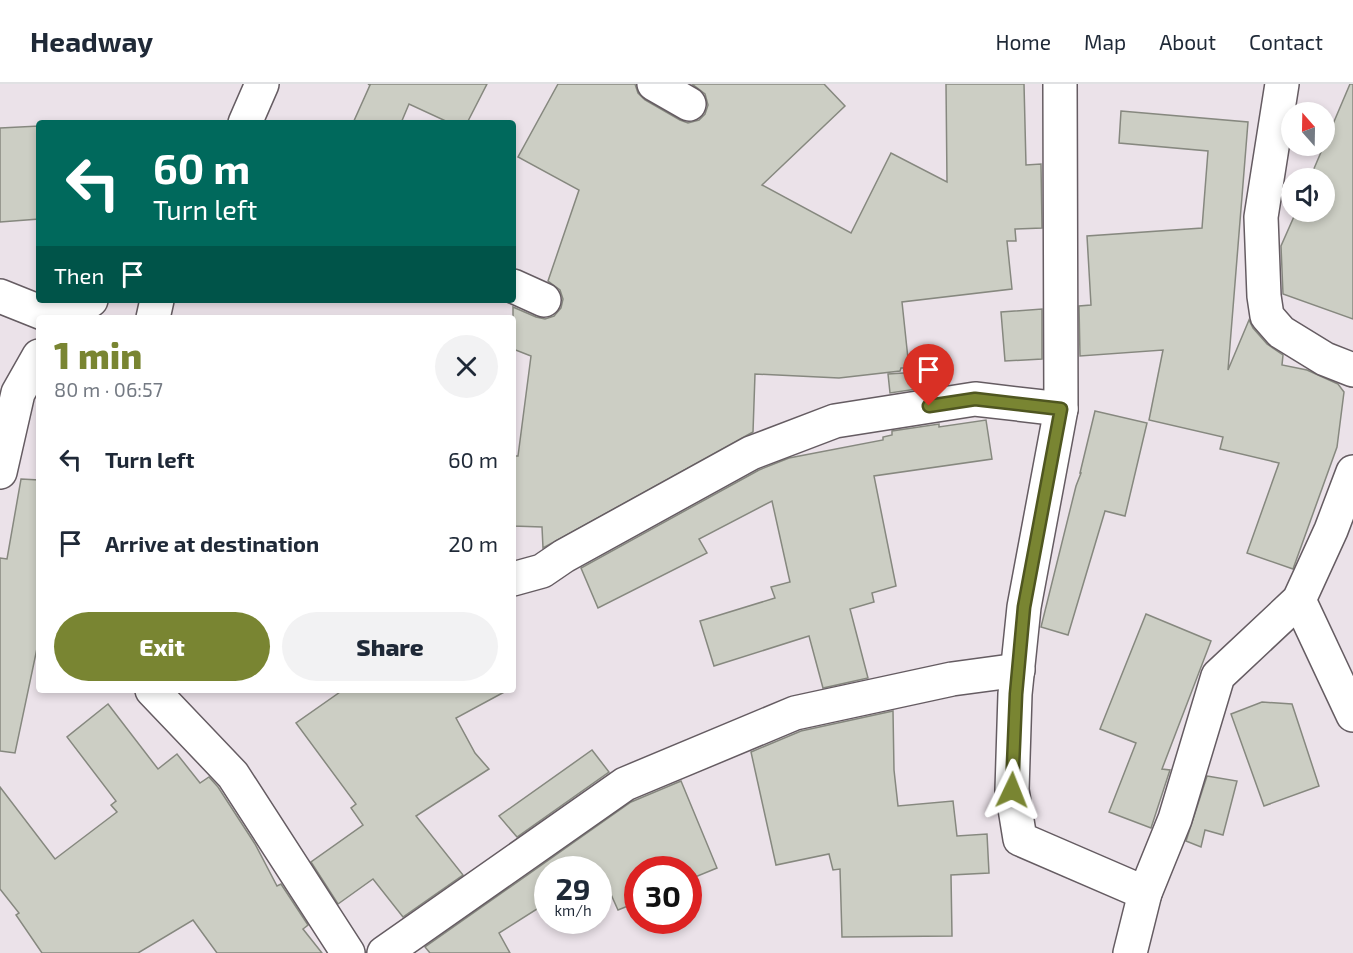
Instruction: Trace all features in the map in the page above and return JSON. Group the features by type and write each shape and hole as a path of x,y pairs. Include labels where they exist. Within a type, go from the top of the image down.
{"street":[{"path":"246,120 262,84"},
{"path":"654,84 689,104"},
{"path":"1060,84 1061,409 1024,607 1018,670 1012,790 1020,839 1145,893"},
{"path":"1282,84 1261,217 1267,316 1281,333 1325,358 1353,370"},
{"path":"516,287 544,300"},
{"path":"0,296 48,315"},
{"path":"68,315 86,303"},
{"path":"0,472 18,393 36,361"},
{"path":"516,578 543,571 574,550 752,453 835,421 975,399 1061,409"},
{"path":"1130,953 1145,893 1175,819 1218,676 1299,600 1331,530 1353,472"},
{"path":"1299,600 1353,715"},
{"path":"384,953 625,784 795,713 952,679 1018,670"},
{"path":"155,693 233,775 348,953"}],"building":[{"path":"368,84 487,84 469,120 444,120 409,104 402,120 354,120 370,85"},
{"path":"558,84 635,84 638,93 645,100 688,123 699,120 705,114 708,105 705,94 692,84 824,84 845,106 762,185 851,233 891,153 947,182 946,84 1024,84 1026,165 1041,164 1042,228 1015,229 1016,241 1007,241 1012,289 902,302 909,368 839,378 755,374 753,432 543,548 542,527 516,526 516,456 518,456 531,356 516,350 516,315 513,315 513,307 545,319 554,316 561,308 563,299 560,290 548,281 579,190 518,157"},
{"path":"1350,84 1353,84 1353,319 1283,294 1281,246 1292,222 1335,222 1335,168 1314,168 1319,156 1335,156 1335,119"},
{"path":"1121,111 1248,122 1228,370 1249,320 1267,344 1283,355 1282,365 1307,370 1338,384 1344,392 1337,447 1293,569 1247,553 1279,463 1220,449 1223,437 1149,420 1163,350 1080,356 1079,306 1091,305 1087,236 1202,228 1208,151 1119,143"},
{"path":"36,126 36,219 0,222 0,128"},
{"path":"1042,309 1042,359 1005,361 1001,312"},
{"path":"936,371 937,386 890,393 888,374"},
{"path":"1095,411 1147,423 1125,516 1105,511 1068,635 1041,627"},
{"path":"986,420 992,459 874,476 896,586 872,593 874,602 850,609 868,678 823,688 809,636 714,666 700,621 775,598 771,587 790,582 772,501 699,539 707,553 598,608 581,568 759,470 789,458 883,440 883,437 892,435 892,431"},
{"path":"21,479 36,480 36,653 15,753 0,751 0,558 7,559"},
{"path":"1146,614 1211,641 1162,769 1170,770 1151,828 1109,812 1136,743 1100,729"},
{"path":"339,693 502,693 456,718 475,753 489,769 416,816 463,875 403,917 373,879 338,904 311,862 363,825 351,808 356,804 296,723"},
{"path":"1262,702 1292,704 1319,786 1264,806 1231,714"},
{"path":"108,704 158,769 177,754 200,783 209,777 218,787 255,844 277,886 281,884 308,925 303,929 322,953 217,953 193,920 138,953 42,953 16,915 19,913 0,889 0,787 55,859 117,812 111,805 116,801 67,737"},
{"path":"893,711 894,770 898,806 953,801 957,836 987,834 989,873 951,875 952,936 842,937 840,869 833,870 829,854 776,865 751,752 801,731"},
{"path":"592,750 609,772 517,837 499,816"},
{"path":"1207,776 1237,781 1223,835 1205,830 1201,847 1186,841"},
{"path":"681,781 717,868 702,874 702,856 624,856 624,908 618,910 612,897 612,856 554,856 631,802"},
{"path":"534,870 534,911 499,933 510,953 430,953 425,947"}],"route":[{"path":"929,406 975,399 1061,409 1024,607 1016,694 1012,790"}]}
